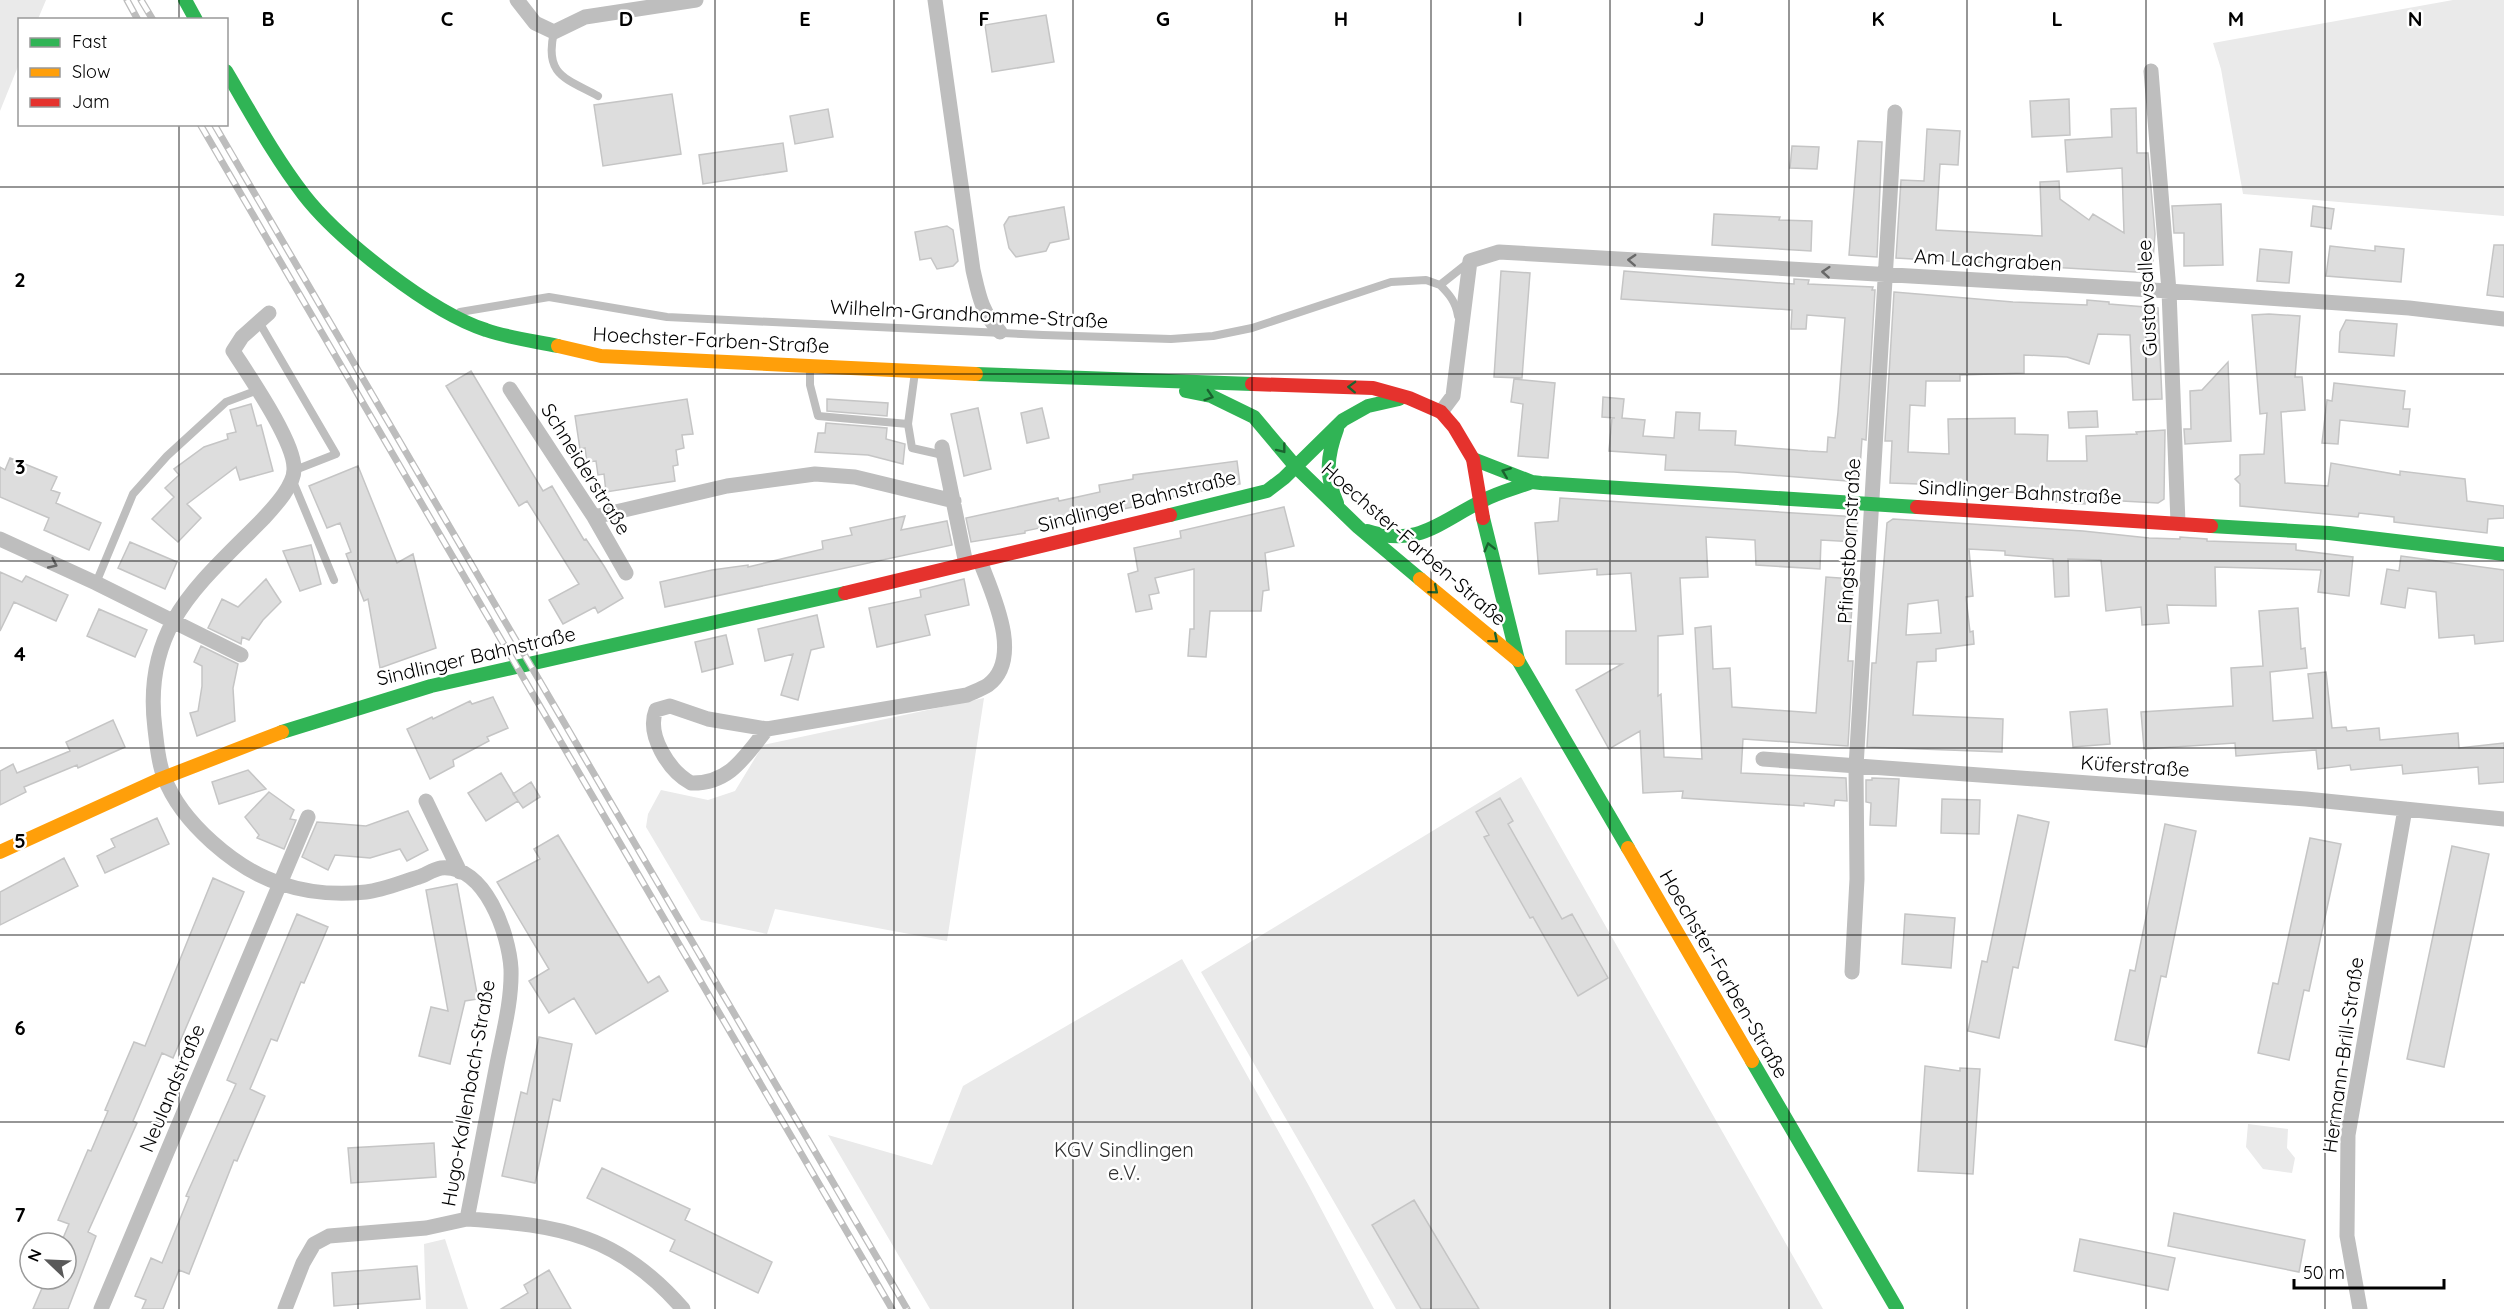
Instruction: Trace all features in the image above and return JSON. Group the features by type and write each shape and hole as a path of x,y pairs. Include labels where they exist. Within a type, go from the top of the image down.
{"main road":[{"path":"185,0 195,18"},
{"name":"Hoechster-Farben-Straße","path":"228,74 274,152 312,203 333,226 406,287 485,330 601,356 916,371 1373,388 1409,398 1441,412 1454,427 1469,453 1487,539 1518,660 1897,1309"},
{"name":"Hoechster-Farben-Straße","path":"1131,379 1211,396 1254,417 1296,467 1358,527 1518,660"},
{"path":"1340,510 1328,487 1326,467 1329,448 1341,421 1377,400 1409,398"},
{"name":"Sindlinger Bahnstraße","path":"0,852 80,813 254,740 377,700 1258,494 1278,485 1341,421"},
{"path":"1358,527 1381,537 1397,539 1414,537 1440,524 1464,491 1469,453"},
{"name":"Sindlinger Bahnstraße","path":"1469,453 1532,482 2329,532 2504,554"},
{"name":"Sindlinger Bahnstraße","path":"1440,524 1450,521 1480,501 1532,482"}],"street":[{"path":"517,0 536,23 554,32 585,18 696,0"},
{"path":"935,0 973,270 981,305 1000,332"},
{"name":"Gustavsallee","path":"2151,71 2169,291 2178,523"},
{"name":"Pfingstbornstraße","path":"1852,972 1857,879 1856,767 1895,112"},
{"name":"Am Lachgraben","path":"1470,261 1499,252 2169,291 2409,308 2504,319"},
{"path":"1441,412 1453,396 1470,261"},
{"path":"264,317 242,337 233,351 290,447 293,474 279,501 189,594 172,620 158,656 152,702 158,753 164,777 192,821 215,845 251,869 281,884 326,893 369,892 441,868 460,872"},
{"name":"Schneiderstraße","path":"510,389 594,517 626,573"},
{"path":"767,729 731,772 708,782 691,783 675,772 655,736 652,720 656,710 670,706 708,719 767,729 967,695 988,685 998,675 1005,652 1003,622 973,562 954,501 943,451"},
{"path":"594,517 727,486 815,474 855,477 954,501"},
{"path":"0,539 96,583 241,655"},
{"name":"Küferstraße","path":"1763,759 2306,799 2504,819"},
{"path":"426,801 460,872"},
{"name":"Hermann-Brill-Straße","path":"2360,1309 2347,1236 2348,1135 2404,809"},
{"name":"Neulandstraße","path":"101,1309 308,817"},
{"name":"Hugo-Kallenbach-Straße","path":"285,1309 303,1263 314,1244 329,1236 426,1228 467,1219 507,1011 511,970 508,946 498,916 483,889 460,872"},
{"path":"467,1219 519,1222 560,1230 598,1242 629,1260 661,1284 682,1309"}],"lane":[{"path":"554,32 550,50 552,62 567,80 598,96"},
{"path":"1460,343 1457,307 1440,285 1470,261"},
{"name":"Wilhelm-Grandhomme-Straße","path":"452,314 549,297 667,317 1171,339 1213,336 1251,328 1391,282 1426,280 1440,285"},
{"path":"264,317 336,454 293,474 334,580"},
{"path":"810,366 810,385 818,416 908,424"},
{"path":"916,371 908,424 912,448 943,451"},
{"path":"96,583 133,494 167,456 226,402 258,390"}],"green space":[{"path":"0,0 46,0 38,18 18,18 18,66 0,111"},
{"path":"2453,0 2504,0 2504,216 2243,194 2221,69 2213,43"},
{"path":"984,698 947,941 775,909 767,934 701,920 646,827 648,814 661,790 708,800 735,791 763,745"},
{"path":"1521,777 1823,1309 1396,1309 1201,972"},
{"name":"KGV Sindlingen e.V.","path":"1182,959 1309,1186 1374,1309 930,1309 828,1135 932,1165 963,1086"},
{"path":"2248,1124 2288,1129 2287,1148 2295,1158 2292,1173 2263,1169 2246,1147"},
{"path":"445,1239 468,1309 426,1309 424,1244"}],"building":[{"path":"1046,15 1054,62 992,72 985,25"},
{"path":"672,94 681,154 603,166 594,105"},
{"path":"2069,99 2070,135 2032,137 2030,101"},
{"path":"2136,108 2137,153 2148,153 2155,234 2152,273 1896,258 1901,180 1924,181 1927,129 1960,131 1958,165 1940,164 1936,230 2042,236 2040,182 2059,181 2060,199 2089,220 2093,214 2124,233 2122,168 2067,172 2065,140 2112,137 2111,109"},
{"path":"828,109 833,137 795,144 790,116"},
{"path":"1858,141 1882,142 1877,257 1849,255"},
{"path":"783,143 787,171 703,184 699,155"},
{"path":"1792,146 1819,147 1817,169 1790,168"},
{"path":"2221,204 2223,265 2184,266 2184,233 2174,233 2172,206"},
{"path":"2313,206 2334,209 2331,229 2311,226"},
{"path":"1064,207 1069,239 1050,243 1046,251 1016,257 1009,248 1004,225 1009,217"},
{"path":"1714,214 1812,221 1811,251 1712,245"},
{"path":"947,226 953,230 958,261 953,266 937,269 931,258 920,260 915,232"},
{"path":"2494,245 2504,245 2504,297 2487,295"},
{"path":"2330,246 2375,251 2375,246 2404,249 2401,282 2326,276"},
{"path":"2260,249 2292,252 2289,283 2257,281"},
{"path":"1501,271 1530,273 1522,378 1494,377"},
{"path":"1624,271 1794,284 1794,279 1809,280 1808,284 1873,287 1872,290 1875,290 1866,440 1862,439 1859,482 1734,472 1665,470 1666,455 1609,451 1612,418 1615,418 1602,417 1603,397 1624,399 1622,418 1645,420 1643,436 1674,438 1676,412 1700,413 1699,430 1736,431 1735,445 1808,451 1827,452 1828,437 1835,438 1838,412 1845,318 1807,315 1806,329 1791,329 1792,310 1621,299"},
{"path":"1894,292 2013,302 2087,305 2087,300 2158,308 2162,399 2133,400 2130,335 2098,334 2089,364 2067,357 2024,355 2024,373 1960,375 1960,381 1926,381 1925,406 1910,405 1908,452 1949,454 1948,419 2015,418 2015,434 2048,435 2047,461 2087,461 2086,436 2137,434 2136,432 2165,430 2164,499 2158,503 2085,499 2085,504 2056,502 2057,495 1972,490 1972,487 1949,487 1949,485 1890,483 1892,441 1885,441"},
{"path":"2252,315 2300,316 2295,377 2302,377 2305,410 2281,412 2285,483 2328,486 2331,463 2400,475 2400,471 2465,479 2467,501 2504,506 2504,518 2488,519 2487,533 2394,522 2394,517 2359,513 2358,517 2240,506 2240,484 2235,479 2240,475 2240,455 2264,454 2267,413 2260,414"},
{"path":"2346,320 2397,324 2394,356 2339,352 2340,332"},
{"path":"2228,362 2231,441 2185,444 2184,429 2191,429 2190,391 2202,390"},
{"path":"471,371 543,491 552,486 584,540 586,539 623,598 598,613 595,607 563,624 549,600 579,584 527,501 519,506 446,386"},
{"path":"1514,379 1555,383 1548,458 1518,456 1523,404 1511,402"},
{"path":"2334,383 2405,391 2403,409 2410,409 2408,427 2340,420 2338,444 2322,443 2327,400 2332,401"},
{"path":"687,399 693,434 682,435 684,448 676,450 678,465 673,466 675,481 606,492 604,474 598,475 596,461 587,462 585,448 580,449 575,416"},
{"path":"827,399 888,403 887,416 827,411"},
{"path":"251,404 257,426 261,425 273,471 240,480 236,467 187,504 201,518 178,542 152,519 174,497 165,488 179,475 174,469 204,447 228,439 227,434 236,432 230,410"},
{"path":"978,408 991,469 964,476 951,414"},
{"path":"1042,408 1049,438 1027,443 1021,413"},
{"path":"2097,411 2098,427 2069,428 2068,412"},
{"path":"826,423 887,428 886,439 905,444 903,464 868,455 815,452 818,433 825,433"},
{"path":"10,458 57,477 51,490 60,493 56,503 101,523 89,550 44,530 49,518 0,497 0,467 5,470"},
{"path":"1237,461 1240,484 1160,499 1160,502 1096,514 1096,516 1025,531 1025,533 971,542 966,518 1058,498 1059,501 1100,492 1099,485 1133,479 1133,475"},
{"path":"358,466 397,563 413,554 436,648 380,668 368,599 364,601 346,554 351,552 340,523 327,528 309,486"},
{"path":"1560,498 1858,517 1856,542 1821,540 1820,569 1756,565 1755,540 1706,537 1708,577 1680,578 1683,634 1658,636 1658,696 1661,694 1664,757 1702,759 1695,628 1711,626 1713,669 1730,668 1732,707 1816,713 1826,577 1854,579 1848,661 1853,661 1848,746 1743,739 1741,773 1846,778 1847,801 1835,800 1834,806 1804,803 1804,806 1682,798 1683,791 1643,793 1640,731 1609,749 1576,690 1622,664 1566,664 1566,631 1636,631 1631,573 1597,575 1597,569 1539,574 1535,523 1558,521"},
{"path":"1284,507 1294,546 1265,553 1269,590 1263,591 1261,611 1210,611 1206,657 1188,656 1190,629 1194,629 1194,569 1155,578 1159,593 1149,595 1152,609 1136,612 1128,574 1138,571 1134,548 1181,538 1180,531"},
{"path":"905,516 901,530 947,521 952,545 665,607 660,582 712,570 748,565 748,567 823,549 822,541 852,535 850,528"},
{"path":"1893,519 2083,531 2149,538 2180,539 2180,537 2207,539 2207,541 2296,544 2296,550 2353,557 2349,596 2318,592 2321,570 2215,567 2216,606 2167,605 2169,623 2142,625 2141,607 2106,611 2101,560 2068,559 2069,596 2055,597 2053,559 2005,555 2005,551 1969,549 1973,596 1966,597 1970,632 1973,631 1974,644 1936,649 1936,661 1917,662 1913,715 2003,719 2002,752 1867,747 1872,663 1876,663 1887,523","holes":["1938,600 1941,633 1906,635 1908,604"]},
{"path":"130,542 177,562 165,589 118,568"},
{"path":"311,545 321,584 300,591 283,551"},
{"path":"2401,556 2504,570 2504,641 2475,644 2474,635 2439,638 2436,592 2408,588 2405,608 2381,604 2387,569 2399,571"},
{"path":"0,572 22,582 26,576 68,595 56,621 14,602 0,631"},
{"path":"266,579 281,602 263,620 249,640 242,637 241,644 208,628 222,599 238,607"},
{"path":"964,579 969,605 925,615 930,635 877,647 869,608 921,597 920,590"},
{"path":"2298,608 2301,649 2305,648 2307,668 2270,672 2273,721 2313,718 2308,674 2326,672 2332,728 2346,727 2347,731 2379,728 2380,740 2458,733 2459,748 2504,743 2504,782 2479,784 2478,767 2403,774 2402,765 2351,770 2350,765 2318,769 2316,750 2236,756 2235,743 2144,749 2141,712 2233,706 2231,668 2263,666 2259,611"},
{"path":"99,609 147,630 135,657 87,636"},
{"path":"817,615 824,647 811,650 798,700 781,695 793,654 765,661 758,629"},
{"path":"726,635 733,664 702,672 695,642"},
{"path":"201,646 238,664 233,688 235,721 197,736 190,713 198,711 202,666 194,662"},
{"path":"493,697 508,728 487,737 489,741 453,760 454,766 430,779 407,729 470,701 472,704"},
{"path":"2107,709 2110,744 2073,747 2070,712"},
{"path":"113,720 125,747 78,768 77,765 24,787 26,792 0,805 0,771 13,764 17,773 70,751 66,742"},
{"path":"248,770 266,789 219,804 212,782"},
{"path":"501,773 518,801 486,821 468,793"},
{"path":"1872,778 1899,779 1896,826 1870,825 1871,803 1866,802 1866,780 1872,780"},
{"path":"531,782 540,797 523,808 513,794"},
{"path":"269,792 294,810 290,819 296,820 284,849 257,838 259,835 245,817"},
{"path":"1500,798 1513,821 1508,824 1562,919 1572,914 1608,978 1578,996 1484,837 1489,835 1476,812"},
{"path":"1942,799 1980,800 1979,834 1941,833"},
{"path":"408,811 428,850 407,861 400,849 370,858 335,855 328,870 302,857 317,822 366,826"},
{"path":"2018,815 2049,822 2018,968 2013,967 1999,1038 1968,1031 1982,961 1987,962"},
{"path":"157,818 169,844 105,873 97,856 115,847 111,839"},
{"path":"2165,824 2196,831 2166,977 2161,976 2146,1047 2115,1040 2130,970 2135,971"},
{"path":"558,835 648,983 659,976 668,991 596,1034 574,998 549,1013 529,981 549,969 497,882 540,859 534,849"},
{"path":"2310,838 2341,844 2309,991 2304,990 2289,1060 2258,1053 2273,983 2278,984"},
{"path":"2452,846 2489,854 2444,1067 2407,1059"},
{"path":"64,858 78,886 0,925 0,892"},
{"path":"213,878 244,892 173,1058 162,1053 133,1121 137,1123 88,1232 96,1236 78,1283 78,1231 66,1231 69,1224 58,1220 88,1150 91,1151 108,1111 105,1110 134,1042 145,1046"},
{"path":"457,884 478,999 465,1001 450,1064 419,1056 431,1007 448,1011 426,890"},
{"path":"297,914 328,927 304,983 301,982 277,1041 271,1039 250,1089 265,1096 237,1161 234,1160 189,1274 179,1270 163,1309 142,1309 146,1300 135,1296 151,1258 162,1263 189,1197 186,1196 236,1084 227,1080"},
{"path":"1905,914 1955,918 1951,968 1902,964"},
{"path":"539,1037 572,1044 560,1101 553,1099 535,1183 502,1176 521,1092 527,1094"},
{"path":"1925,1066 1960,1071 1960,1068 1980,1069 1973,1174 1918,1171"},
{"path":"434,1143 436,1177 351,1183 348,1148"},
{"path":"602,1168 690,1209 685,1220 772,1262 758,1293 670,1251 675,1240 587,1198"},
{"path":"1414,1200 1479,1309 1421,1309 1372,1225"},
{"path":"2174,1213 2305,1240 2299,1272 2168,1246"},
{"path":"2080,1239 2175,1258 2168,1290 2074,1271"},
{"path":"417,1266 420,1299 334,1306 332,1273"},
{"path":"549,1270 571,1309 501,1309 528,1293 524,1285"},
{"path":"41,1291 75,1291 68,1309 33,1309"}],"railway":[{"path":"127,0 137,18"},
{"path":"141,0 152,18"},
{"path":"201,126 892,1309"},
{"path":"215,126 907,1309"}],"traffic: fast":[{"path":"185,0 195,18"},
{"path":"228,74 273,150 304,195 340,233 363,253 414,292 464,321 504,335 558,346"},
{"path":"976,374 1252,384"},
{"path":"1186,391 1211,396 1254,417 1296,467 1358,527 1420,579"},
{"path":"1170,515 1267,491 1284,478 1343,420 1368,406 1399,399"},
{"path":"1337,429 1329,457 1329,475 1337,503"},
{"path":"1473,459 1532,482 1541,483 1917,507"},
{"path":"1367,531 1385,535 1415,534 1441,524 1490,497 1532,482"},
{"path":"1483,518 1518,660 1628,848"},
{"path":"2211,526 2329,533 2504,554"},
{"path":"282,732 431,686 845,593"},
{"path":"1752,1061 1897,1309"}],"traffic: slow":[{"path":"558,346 601,356 976,374"},
{"path":"1420,579 1518,660"},
{"path":"0,852 158,780 282,732"},
{"path":"1628,848 1752,1061"}],"traffic: jam":[{"path":"1252,384 1373,388 1409,398 1441,412 1454,427 1473,459 1483,518"},
{"path":"1917,507 2211,526"},
{"path":"845,593 1170,515"}]}
